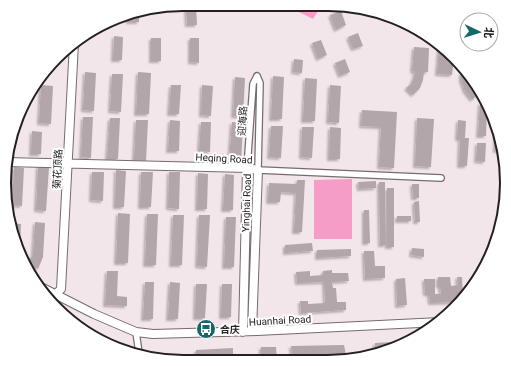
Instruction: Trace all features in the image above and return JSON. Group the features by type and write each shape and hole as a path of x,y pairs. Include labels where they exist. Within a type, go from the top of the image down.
{"street":[{"name":"菊花顶路","path":"56,294 60,289 74,51"},
{"name":"Yinghai Road","path":"257,76 260,83 258,170 248,332 248,168 253,84 257,76"},
{"name":"Heqing Road","path":"12,162 248,168 258,170 441,178"},
{"name":"Huanhai Road","path":"50,291 94,314 136,332 153,334 248,332 428,323"},
{"path":"136,332 138,349"}],"shaded area":[{"path":"297,11 318,11 313,19"},
{"path":"352,179 352,239 314,239 314,180"}],"building":[{"path":"186,11 196,11 197,25 187,25"},
{"path":"341,11 346,25 336,30 330,15"},
{"path":"139,17 139,22 128,22 128,20"},
{"path":"358,33 363,46 353,49 348,37"},
{"path":"114,36 123,37 122,60 113,60"},
{"path":"151,38 161,38 161,61 151,61"},
{"path":"190,38 199,38 199,63 190,62"},
{"path":"321,40 327,55 318,59 312,43"},
{"path":"414,47 429,48 428,72 424,72 420,88 413,95 406,88 411,84 415,72 412,71"},
{"path":"439,52 453,65 452,75 437,74"},
{"path":"294,59 303,60 302,73 293,72"},
{"path":"345,59 350,72 340,76 335,63"},
{"path":"85,72 96,73 94,111 83,110"},
{"path":"138,72 151,73 149,114 136,114"},
{"path":"112,74 123,74 121,112 110,111"},
{"path":"461,75 476,96 472,100 465,91 461,80"},
{"path":"273,76 284,77 282,119 271,119"},
{"path":"235,77 245,78 243,117 233,116"},
{"path":"305,78 317,79 315,121 303,121"},
{"path":"171,85 181,85 179,114 169,114"},
{"path":"202,85 213,86 211,116 201,115"},
{"path":"330,85 341,86 339,123 328,122"},
{"path":"41,86 53,86 51,124 39,123"},
{"path":"480,103 487,116 486,136 478,136"},
{"path":"362,110 397,112 394,168 379,167 381,127 361,126"},
{"path":"83,117 93,117 91,158 81,157"},
{"path":"110,118 120,118 118,159 107,159"},
{"path":"417,118 434,119 431,167 415,166"},
{"path":"136,120 148,120 146,161 134,160"},
{"path":"170,120 180,121 179,151 168,151"},
{"path":"458,120 466,121 465,138 469,138 467,166 459,166 460,139 457,139"},
{"path":"201,122 211,122 210,152 199,151"},
{"path":"232,122 243,123 241,164 229,163"},
{"path":"271,126 283,126 281,158 269,157"},
{"path":"302,127 314,127 312,158 301,157"},
{"path":"330,127 341,128 340,159 329,159"},
{"path":"32,131 42,132 41,154 31,154"},
{"path":"477,143 486,143 485,162 476,161"},
{"path":"495,143 497,151 495,151"},
{"path":"38,166 49,167 46,211 36,210"},
{"path":"14,167 24,168 22,206 12,205"},
{"path":"116,170 126,171 124,207 115,207"},
{"path":"92,172 104,172 103,201 91,200"},
{"path":"141,172 153,172 151,207 140,207"},
{"path":"169,172 180,172 179,209 168,208"},
{"path":"198,173 208,174 207,209 197,209"},
{"path":"225,174 234,175 233,210 223,210"},
{"path":"297,180 305,180 302,232 294,232 296,193 281,192 280,202 268,202 269,183 297,184"},
{"path":"376,181 376,188 359,189 358,182"},
{"path":"379,182 385,182 386,245 380,245"},
{"path":"412,184 419,184 419,198 413,198"},
{"path":"387,188 394,188 394,247 387,247"},
{"path":"419,201 420,222 415,222 414,202"},
{"path":"364,210 369,210 370,243 364,243"},
{"path":"118,213 130,214 128,263 116,263"},
{"path":"147,214 158,214 156,265 145,265"},
{"path":"173,215 184,215 182,265 171,265"},
{"path":"199,215 210,215 207,267 197,266"},
{"path":"397,216 411,216 411,221 397,221"},
{"path":"226,217 236,217 234,267 224,267"},
{"path":"35,222 45,223 43,257 38,269 33,266 30,260 33,254"},
{"path":"16,224 21,224 20,239"},
{"path":"312,243 313,251 285,253 285,245"},
{"path":"412,248 424,249 424,257 411,255"},
{"path":"351,249 351,256 317,258 317,250"},
{"path":"364,251 374,251 375,266 385,266 385,278 365,279"},
{"path":"332,270 332,273 348,273 349,281 332,282 333,288 336,288 337,302 346,302 346,310 301,313 300,301 308,301 308,304 325,303 324,282 297,283 296,272 310,271 310,276 323,275 323,271"},
{"path":"107,271 118,271 117,296 127,297 127,306 105,305"},
{"path":"438,277 450,277 451,286 458,285 457,277 462,277 463,290 452,302 430,303 429,294 425,294 424,279 435,279 435,294 441,294 440,286 438,286"},
{"path":"405,278 407,305 397,306 396,279"},
{"path":"145,282 154,282 153,319 143,319"},
{"path":"170,282 180,283 178,319 168,319"},
{"path":"196,284 207,284 205,318 195,318"},
{"path":"222,284 232,284 231,317 221,317"},
{"path":"394,342 374,349 375,343"},
{"path":"344,345 346,354 292,355 291,346"},
{"path":"261,347 276,347 277,355 261,355"},
{"path":"233,348 233,355 196,355 196,350"}],"place":[{"name":"合庆","path":"206,329"}]}
